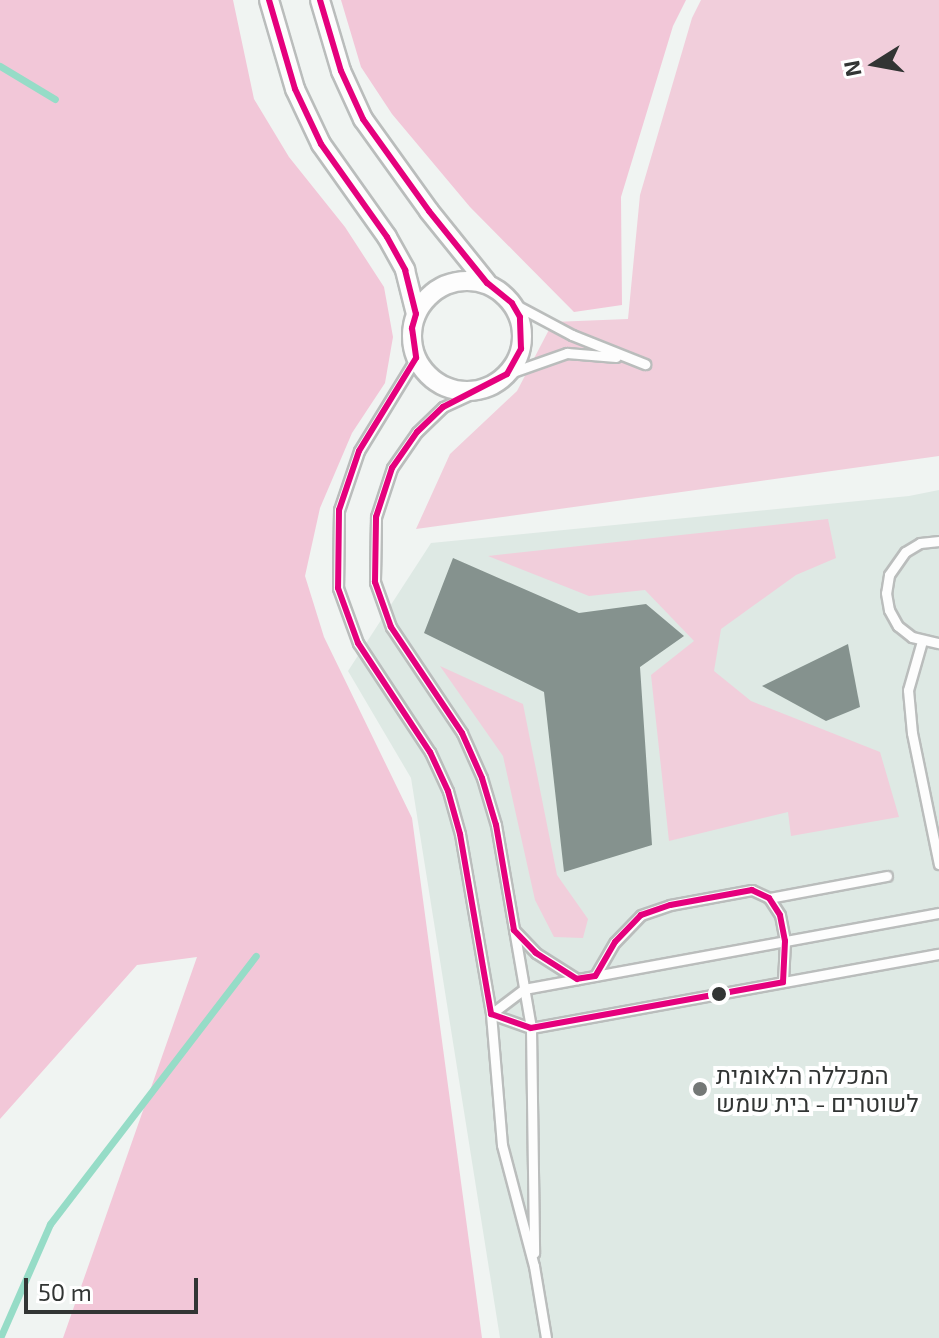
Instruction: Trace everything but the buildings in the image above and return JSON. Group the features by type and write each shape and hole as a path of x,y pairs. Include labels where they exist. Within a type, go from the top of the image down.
{"street":[{"path":"269,0 295,89 321,144 387,237 405,270 416,314"},
{"path":"320,0 341,71 363,119 487,283 512,303 523,333 521,349 507,374 482,389 451,389 424,371 416,358 412,328 416,314 425,300 445,285 470,280 487,283"}],"lane":[{"path":"512,303 572,335 645,364"},
{"path":"507,374 567,353 624,357"},
{"path":"416,358 359,451 344,495 339,510 338,588 358,643 430,752 448,791 460,834 491,1014 502,1145 534,1266 546,1338"},
{"path":"482,389 443,407 417,432 392,468 376,517 375,582 391,627 462,733 482,778 496,825 531,1028 534,1266"},
{"path":"939,541 920,543 905,552 889,575 886,593 889,610 898,626 922,641 939,643"},
{"path":"922,641 908,690 912,733 939,864"},
{"path":"769,898 887,876"},
{"path":"595,976 615,942 641,915 670,905 752,890 769,898 780,915 785,941 783,982"},
{"path":"491,1014 524,989 939,913"},
{"path":"514,930 536,953 577,979"},
{"path":"491,1014 531,1028 939,954"}],"shaded area":[{"path":"0,0 233,0 254,99 289,157 345,227 384,287 393,337 385,383 352,433 320,508 305,576 324,637 412,818 482,1338 63,1338 197,957 137,965 0,1119"},
{"path":"341,0 686,0 673,26 621,197 622,305 574,312 470,207 392,114 361,67"},
{"path":"701,0 939,0 939,456 416,529 450,454 517,391 553,322 628,319 640,195 692,18"},
{"name":"המכללה הלאומית לשוטרים - בית שמש","path":"939,490 939,1338 500,1338 411,778 348,671 431,543 909,496"},
{"path":"828,519 836,558 796,575 721,629 714,671 751,701 880,752 899,817 791,836 788,812 669,841 651,675 694,641 645,590 589,596 488,556"},
{"path":"440,666 523,704 557,875 588,919 583,938 554,937 535,900 503,756"}],"waterway":[{"path":"0,66 55,99"},
{"path":"0,1338 50,1224 256,956"}],"transit line":[{"path":"269,0 295,89 321,144 387,237 405,270 416,314 412,328 416,358 359,451 339,510 338,588 358,643 430,752 448,791 460,834 491,1014 531,1028 783,982 785,941 780,915 769,898 752,890 670,905 641,915 615,942 595,976 577,979 536,953 514,930 496,825 482,778 462,733 391,627 375,582 376,517 392,468 417,432 443,407 507,374 521,349 520,317 512,303 487,283 429,211 363,119 341,71 320,0"}],"place":[{"name":"המכללה הלאומית לשוטרים - בית שמש","path":"700,1089"}]}
